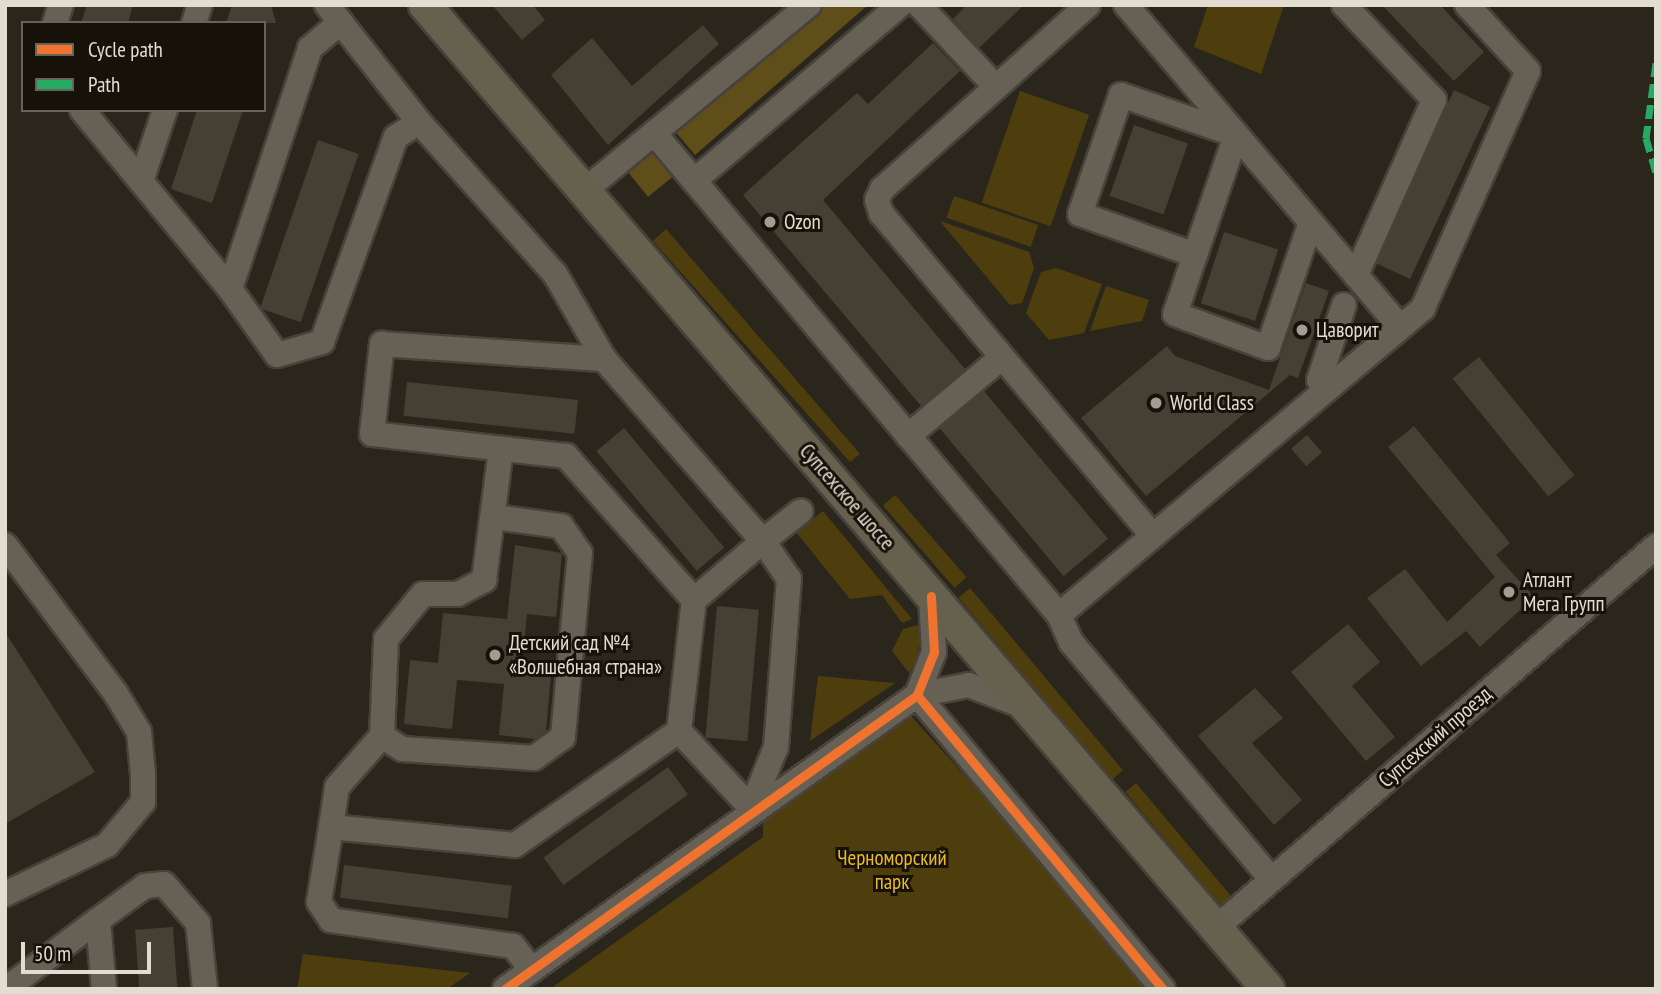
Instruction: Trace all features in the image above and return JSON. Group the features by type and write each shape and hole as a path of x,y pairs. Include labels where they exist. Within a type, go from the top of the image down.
{"main road":[{"name":"Супсехское шоссе","path":"425,5 1268,989"}],"street":[{"path":"584,191 809,5"},
{"path":"694,181 900,5"},
{"path":"919,5 996,87"},
{"path":"1087,5 882,189 877,200 881,213 1153,536"},
{"path":"1126,5 1400,327"},
{"path":"1344,5 1434,100 1356,275"},
{"path":"1059,615 1423,308 1528,71 1467,5"},
{"path":"230,289 310,48 334,14 419,122 555,274 604,359 763,541 789,579 776,747 751,808"},
{"path":"1195,255 1080,214 1084,202 1121,95 1236,135"},
{"path":"84,112 230,289 278,355 322,342 396,137 419,122"},
{"path":"141,181 164,112"},
{"path":"654,133 1059,615 1072,642 1271,879"},
{"path":"1236,135 1175,314 1268,348 1311,222"},
{"path":"1326,390 1319,380 1344,305"},
{"path":"604,359 382,344 372,434 566,456 694,600"},
{"path":"908,436 1002,357"},
{"path":"501,449 495,517 484,580 458,594 423,594 386,639 382,736 337,787 319,902 331,920 513,946 532,970"},
{"path":"331,827 515,845 679,731 694,600 801,511"},
{"path":"382,736 402,750 534,758 563,737 580,553 561,526 495,517"},
{"path":"5,545 117,694 139,733 143,802 107,845 5,894"},
{"name":"Супсехский проезд","path":"1216,928 1656,546"},
{"path":"917,695 934,652 931,596"},
{"path":"505,989 751,808 917,695 969,685 1027,708"},
{"path":"917,695 1163,989"},
{"path":"679,731 751,808"},
{"path":"6,989 145,886 173,890 198,923 205,989"},
{"path":"98,920 104,989"}],"green space":[{"path":"1208,5 1284,5 1261,74 1194,47"},
{"path":"1020,91 1089,115 1051,226 982,203"},
{"path":"954,196 1038,225 1031,247 947,218"},
{"path":"940,221 1029,252 1034,268 1022,303 1010,305"},
{"path":"666,229 860,454 850,462 653,241"},
{"path":"1056,268 1102,284 1084,333 1049,340 1026,313 1041,272"},
{"path":"1106,286 1149,300 1142,321 1090,331"},
{"path":"895,495 967,577 954,588 883,505"},
{"path":"823,511 912,619 902,623 882,595 850,599 796,532"},
{"path":"970,588 1123,770 1111,780 959,598"},
{"path":"917,625 921,631 917,659 909,673 892,651 903,629"},
{"path":"818,676 895,683 810,741"},
{"name":"Черноморский парк","path":"911,716 1157,989 550,989 763,837 763,819"},
{"path":"1136,783 1231,896 1220,905 1125,792"},
{"path":"303,954 470,973 447,989 297,989"}],"shaded area":[{"path":"826,5 868,5 695,155 674,130"},
{"path":"651,148 674,176 648,197 625,169"}],"building":[{"path":"87,5 133,5 129,21 82,21"},
{"path":"232,5 271,5 276,23 266,21 227,21"},
{"path":"492,5 533,5 545,20 522,40"},
{"path":"967,5 1024,5 979,48 953,19"},
{"path":"1382,5 1440,5 1484,52 1454,81"},
{"path":"703,25 719,44 608,145 551,75 592,38 632,86"},
{"path":"933,43 960,71 823,200 965,369 921,406 743,195 857,93 868,104"},
{"path":"1454,90 1490,107 1410,279 1374,262"},
{"path":"196,112 242,112 212,203 171,189"},
{"path":"1134,125 1188,144 1163,214 1110,196"},
{"path":"318,140 359,154 301,322 260,308"},
{"path":"1224,232 1278,250 1255,321 1201,303"},
{"path":"1306,283 1329,291 1298,378 1290,375 1146,496 1081,418 1167,346 1175,356 1269,390"},
{"path":"1479,357 1575,475 1548,497 1453,378"},
{"path":"407,382 578,400 575,434 403,416"},
{"path":"984,391 1108,539 1064,576 940,428"},
{"path":"1414,426 1510,543 1496,555 1534,597 1480,647 1466,631 1421,666 1367,598 1405,569 1447,622 1495,577 1388,447"},
{"path":"624,428 724,548 697,571 596,451"},
{"path":"1307,435 1322,452 1306,466 1291,449"},
{"path":"515,545 562,553 556,617 527,614 521,672 551,675 546,731 535,739 499,735 504,684 457,680 452,729 404,724 410,660 438,663 443,613 507,619"},
{"path":"717,606 759,610 747,741 705,737"},
{"path":"1348,624 1380,662 1352,686 1395,737 1366,761 1291,672"},
{"path":"5,632 95,772 5,824"},
{"path":"1255,688 1283,718 1252,743 1302,800 1274,825 1198,736"},
{"path":"668,767 688,795 563,885 543,858"},
{"path":"344,865 512,886 508,918 340,898"},
{"path":"173,927 177,989 139,989 135,930"}],"marked path":[{"path":"1656,63 1646,138 1656,174"}],"cycle path":[{"path":"505,989 917,695 934,652 931,596"},
{"path":"917,695 1163,989"}],"place":[{"name":"Ozon","path":"770,222"},
{"name":"Цаворит","path":"1302,330"},
{"name":"World Class","path":"1156,403"},
{"name":"Атлант Мега Групп","path":"1509,592"},
{"name":"Детский сад №4 «Волшебная страна»","path":"495,655"}]}
